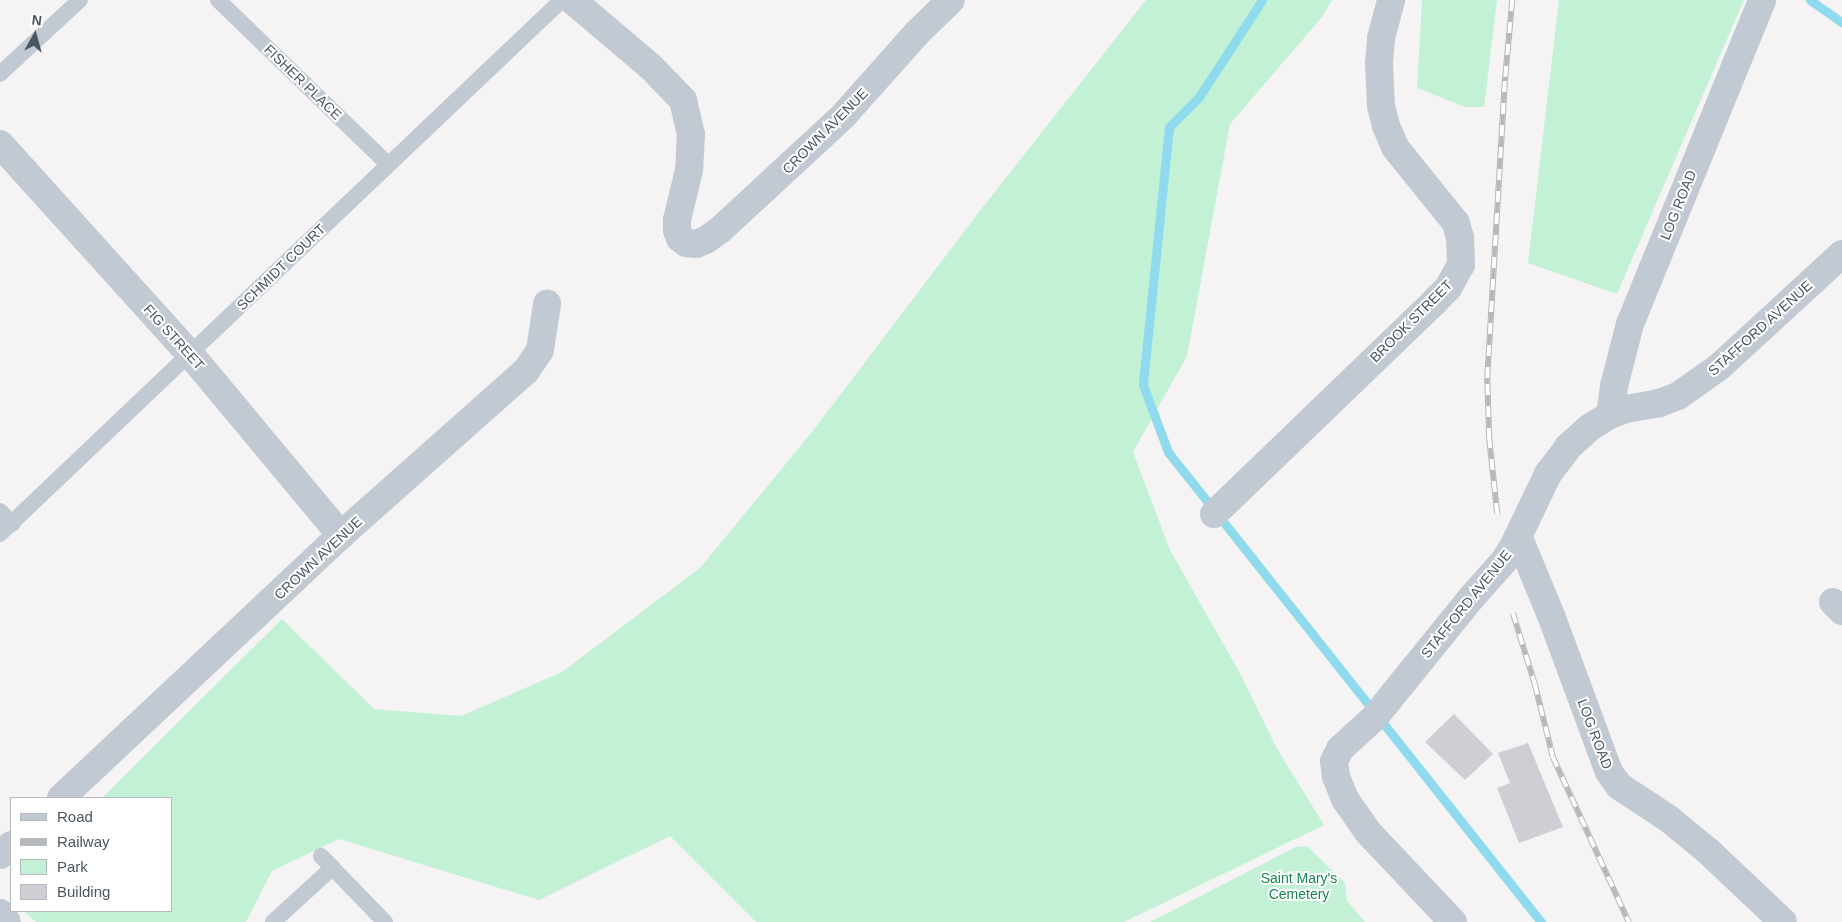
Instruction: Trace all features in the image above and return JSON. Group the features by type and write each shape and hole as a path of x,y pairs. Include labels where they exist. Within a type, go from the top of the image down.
{"street":[{"name":"CROWN AVENUE","path":"572,0 651,67 684,100 691,134 689,170 677,220 680,238 686,243 696,244 706,240 844,116 917,33 951,0"},
{"name":"BROOK STREET","path":"1214,514 1435,302 1448,288 1461,265 1460,238 1456,223 1396,147 1386,126 1380,97 1379,63 1384,21 1391,0"},
{"name":"LOG ROAD","path":"1610,415 1614,386 1630,324 1762,0"},
{"name":"FIG STREET","path":"0,144 190,354 342,535"},
{"name":"STAFFORD AVENUE","path":"1453,922 1368,832 1345,799 1336,777 1334,761 1340,749 1374,718 1472,597 1504,561 1516,542 1529,510 1548,474 1568,447 1589,428 1610,415 1626,409 1659,403 1678,396 1719,367 1842,254"},
{"name":"CROWN AVENUE","path":"62,797 342,535 526,371 540,350 548,304"},
{"name":"LOG ROAD","path":"1516,542 1552,618 1609,772 1619,786 1669,819 1708,851 1783,922"},
{"path":"0,855 10,846"},
{"path":"0,913 7,922"}],"lane":[{"path":"0,74 80,0"},
{"name":"FISHER PLACE","path":"218,0 388,164"},
{"name":"SCHMIDT COURT","path":"6,529 562,0"},
{"path":"0,512 6,529"},
{"path":"274,922 327,861 385,922"}],"green space":[{"path":"1146,0 1332,0 1322,17 1230,124 1187,356 1133,452 1170,550 1241,675 1276,747 1324,825 1124,922 756,922 670,836 539,900 339,839 272,871 246,922 36,922 25,912 172,912 172,797 103,797 282,619 374,709 461,716 562,672 700,568 812,432 979,212"},
{"path":"1422,0 1497,0 1484,107 1465,107 1417,88"},
{"path":"1559,0 1744,0 1617,294 1528,263"},
{"name":"Saint Mary's Cemetery","path":"1307,846 1345,883 1347,901 1365,922 1150,922 1296,847"}],"building":[{"path":"1454,714 1493,754 1465,780 1425,742"},
{"path":"1528,743 1563,827 1519,843 1497,788 1510,783 1498,753"}],"waterway":[{"path":"1262,0 1199,97 1169,127 1143,385 1168,452 1541,922"},
{"path":"1810,0 1842,22"}],"railway":[{"path":"1497,514 1489,439 1487,378 1505,77 1512,0"},
{"path":"1513,613 1535,684 1553,757 1629,922"}]}
